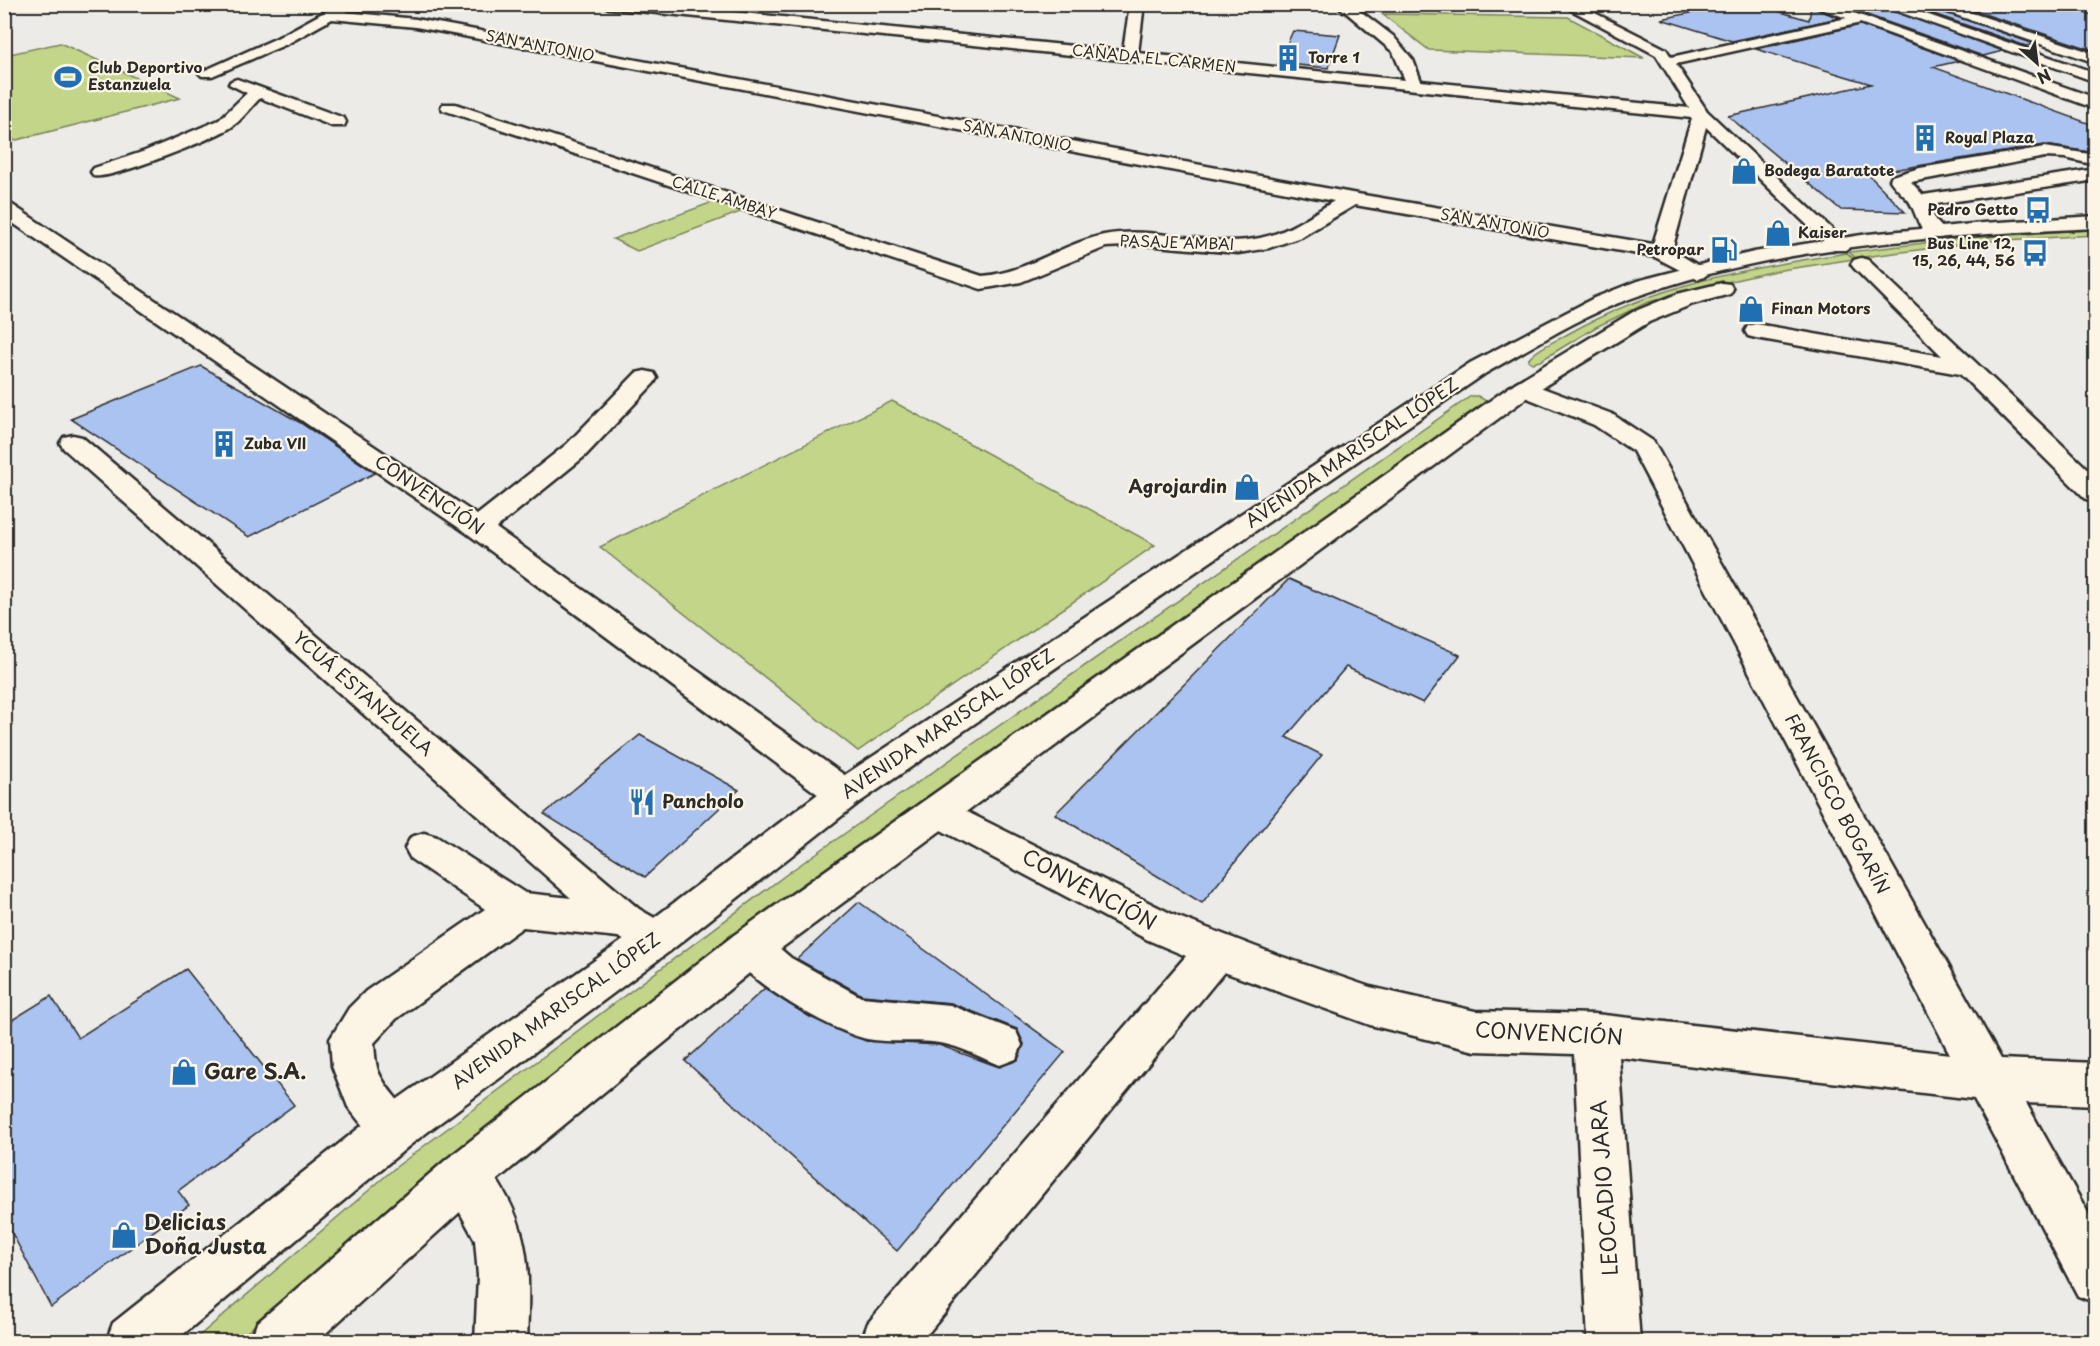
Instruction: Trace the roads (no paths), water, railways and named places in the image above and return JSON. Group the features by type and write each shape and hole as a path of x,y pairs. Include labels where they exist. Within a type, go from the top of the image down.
{"main road":[{"path":"338,122 207,73 282,41 350,4"},
{"name":"CAÑADA EL CARMEN","path":"608,4 1414,87 1701,114"},
{"path":"1130,56 1137,4"},
{"path":"1341,4 1402,50 1413,73 1414,87"},
{"path":"1566,4 1661,52 1701,114 1847,259 1968,368 2096,493"},
{"path":"1814,4 2096,104"},
{"path":"1884,4 2096,78"},
{"path":"1930,4 2096,59"},
{"name":"SAN ANTONIO","path":"332,15 416,23 1352,199 1661,252 1697,273"},
{"path":"1668,62 1856,20"},
{"path":"1963,33 1994,39 2096,70"},
{"path":"1910,39 1985,73 2096,112"},
{"path":"100,172 152,155 225,124 257,92"},
{"name":"CALLE AMBAY","path":"449,106 981,283 1000,283"},
{"path":"1661,252 1701,114"},
{"path":"1939,242 1926,222 1919,201 1899,180 1920,173 2045,152 2065,153 2096,160"},
{"path":"1919,201 2096,174"},
{"name":"PASAJE AMBAI","path":"1000,283 1106,241 1140,240 1223,247 1259,245 1292,233 1352,199"},
{"name":"CONVENCIÓN","path":"4,208 478,528 844,794"},
{"path":"1847,259 1939,242 2096,222"},
{"path":"1939,242 2096,240"},
{"path":"1847,259 1890,259"},
{"name":"AVENIDA MARISCAL LÓPEZ","path":"132,1341 640,930 1478,368 1580,312 1644,286 1697,273 1847,259"},
{"path":"276,1341 464,1176 749,948 1524,388 1641,317 1685,299 1741,284"},
{"path":"1756,331 1968,368"},
{"path":"478,528 576,450 645,378"},
{"name":"FRANCISCO BOGARÍN","path":"1524,388 1612,424 1631,434 1644,447 1985,1079 2096,1278"},
{"name":"YCUÁ ESTANZUELA","path":"73,443 640,930"},
{"name":"CONVENCIÓN","path":"938,811 1162,928 1370,1006 1475,1031 1595,1034 1985,1079 2096,1085"},
{"path":"424,848 517,909 640,930"},
{"path":"394,1130 364,1092 354,1066 352,1039 363,1022 381,1005 517,909"},
{"path":"749,948 776,971 849,1013 867,1019 950,1025 1000,1044"},
{"path":"887,1341 1217,950"},
{"name":"LEOCADIO JARA","path":"1595,1034 1614,1341"},
{"path":"464,1176 485,1203 500,1241 503,1300 501,1341"}],"place":[{"name":"Torre 1","path":"1288,58"},
{"name":"Club Deportivo Estanzuela","path":"68,77"},
{"name":"Royal Plaza","path":"1925,138"},
{"name":"Bodega Baratote","path":"1744,171"},
{"name":"Pedro Getto","path":"2038,210"},
{"name":"Kaiser","path":"1778,233"},
{"name":"Petropar","path":"1724,250"},
{"name":"Bus Line 12, 15, 26, 44, 56","path":"2035,253"},
{"name":"Finan Motors","path":"1751,309"},
{"name":"Zuba VII","path":"224,444"},
{"name":"Agrojardin","path":"1247,487"},
{"name":"Pancholo","path":"642,802"},
{"name":"Gare S.A.","path":"184,1072"},
{"name":"Delicias Doña Justa","path":"124,1235"}]}
